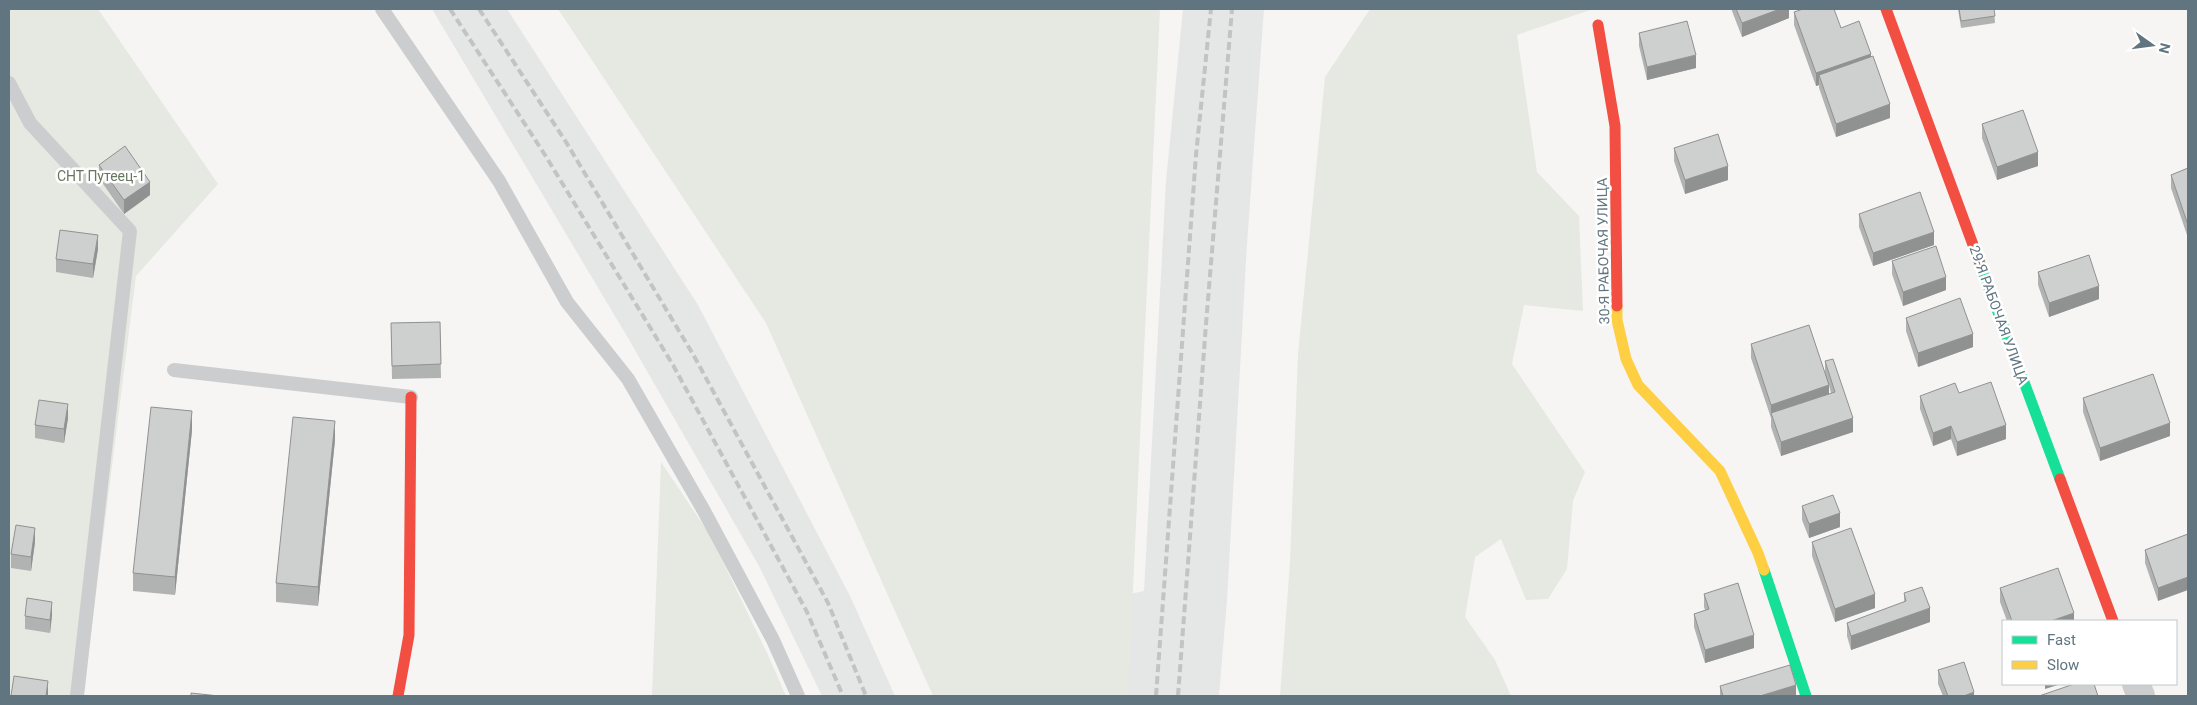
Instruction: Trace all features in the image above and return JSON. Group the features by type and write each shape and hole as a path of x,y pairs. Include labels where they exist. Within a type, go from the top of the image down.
{"street":[{"name":"29-Я РАБОЧАЯ УЛИЦА","path":"1886,9 2113,620"},
{"name":"30-Я РАБОЧАЯ УЛИЦА","path":"1598,25 1615,126 1617,320 1626,359 1638,385 1720,471 1758,553 1806,696"},
{"path":"398,696 409,635 411,397"}],"lane":[{"path":"382,9 499,181 567,302 628,379 704,511 773,640 798,696"},
{"path":"9,83 30,123 130,231 77,696"},
{"path":"174,370 411,397"}],"shaded area":[{"path":"432,9 507,9 698,305 850,596 895,696 822,696 759,566 628,338"},
{"path":"1183,9 1264,9 1247,244 1227,600 1219,696 1123,696 1130,594 1144,591 1166,181"}],"green space":[{"name":"СНТ Путеец-1","path":"9,9 98,9 218,184 136,276 83,696 9,696"},
{"path":"558,9 1160,9 1128,696 933,696 766,323"},
{"path":"1370,9 1593,9 1517,35 1537,172 1579,216 1583,311 1524,305 1512,364 1585,472 1573,501 1567,569 1548,599 1526,600 1501,539 1475,557 1465,617 1495,660 1511,696 1280,696 1290,562 1298,354 1325,77"},
{"path":"661,462 710,535 786,696 652,696"}],"building":[{"path":"1736,9 1780,9 1742,23"},
{"path":"1803,9 1834,9 1841,28 1859,21 1871,54 1816,73 1794,12"},
{"path":"1959,9 1994,9 1995,16 1961,21"},
{"path":"1687,21 1696,55 1647,67 1639,33"},
{"path":"1873,56 1890,104 1836,124 1819,75"},
{"path":"2023,110 2038,152 1997,167 1982,124"},
{"path":"1718,134 1728,166 1685,180 1674,148"},
{"path":"125,146 150,182 124,200 99,165"},
{"path":"2188,168 2188,225 2171,175"},
{"path":"1920,192 1934,232 1873,253 1859,214"},
{"path":"60,230 98,235 93,264 56,259"},
{"path":"1936,246 1946,277 1903,292 1892,261"},
{"path":"2089,255 2099,286 2049,303 2038,272"},
{"path":"1960,298 1973,334 1918,353 1906,318"},
{"path":"440,322 441,364 392,366 391,323"},
{"path":"1809,325 1829,385 1771,405 1751,344"},
{"path":"1833,359 1853,418 1781,442 1771,413 1835,392 1825,361"},
{"path":"2153,374 2170,423 2100,448 2083,398"},
{"path":"1991,382 2006,425 1957,442 1951,426 1933,433 1920,396 1955,383 1959,393"},
{"path":"39,400 68,404 64,429 35,425"},
{"path":"151,407 192,411 175,577 133,573"},
{"path":"293,417 335,421 318,587 276,583"},
{"path":"1833,495 1840,513 1809,524 1802,506"},
{"path":"16,525 35,528 31,557 11,554"},
{"path":"1851,528 1875,594 1835,609 1812,542"},
{"path":"2188,534 2188,577 2158,588 2145,550"},
{"path":"2058,568 2074,613 2054,620 2012,620 2000,588"},
{"path":"1738,583 1754,635 1705,650 1694,614 1709,609 1704,594"},
{"path":"1922,587 1930,608 1851,636 1847,623 1906,601 1904,593"},
{"path":"27,598 52,602 50,620 25,616"},
{"path":"1964,662 1974,692 1964,696 1948,696 1938,670"},
{"path":"1790,665 1796,685 1760,696 1723,696 1720,686"},
{"path":"14,676 48,681 46,696 11,696"},
{"path":"2071,685 2094,685 2098,696 2039,696"},
{"path":"191,693 219,696 191,696"}],"railway":[{"path":"450,9 545,155 673,365 807,612 843,696"},
{"path":"479,9 566,142 694,356 828,603 866,696"},
{"path":"1156,696 1196,155 1211,9"},
{"path":"1178,696 1232,9"}],"traffic: fast":[{"path":"1979,261 2060,479"},
{"path":"1764,570 1806,696"}],"traffic: slow":[{"path":"1617,306 1617,320 1626,359 1638,385 1720,471 1764,570"}],"traffic: jam":[{"path":"1886,9 1979,261"},
{"path":"1598,25 1615,126 1617,306"},
{"path":"398,696 409,635 411,397"},
{"path":"2060,479 2113,620"}]}
